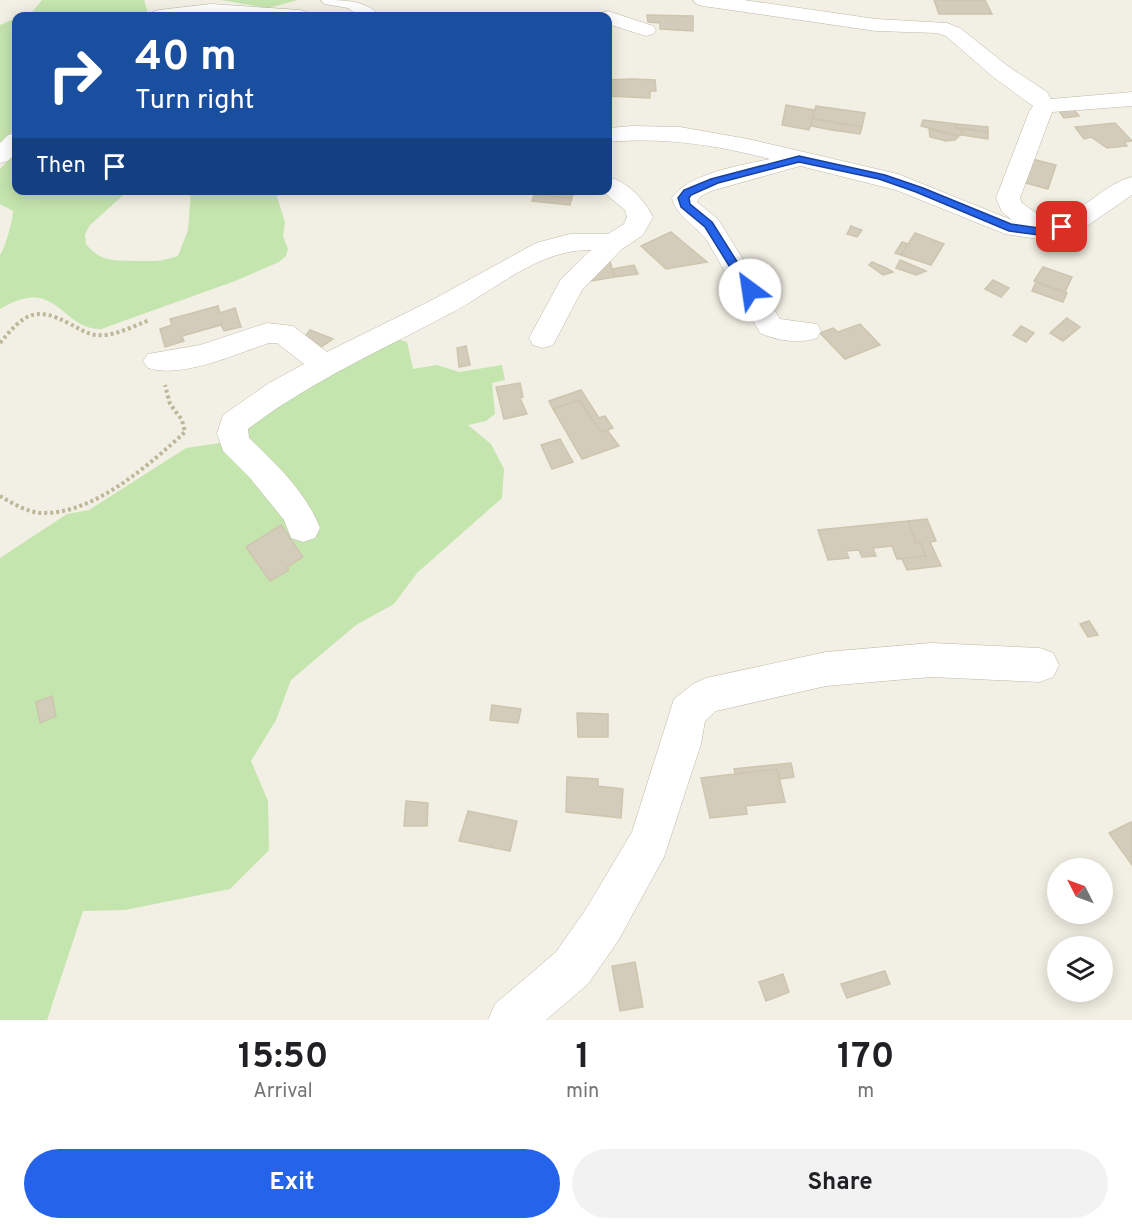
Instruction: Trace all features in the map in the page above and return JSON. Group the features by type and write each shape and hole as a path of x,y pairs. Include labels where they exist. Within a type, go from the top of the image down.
{"street":[{"path":"311,12 314,5 328,0 355,4 368,12"},
{"path":"603,12 603,7 619,0"},
{"path":"703,0 876,25 940,27 953,32 1000,72 1039,97 1045,106"},
{"path":"194,12 212,10 241,12"},
{"path":"612,19 646,30"},
{"path":"1045,106 1132,99"},
{"path":"1045,106 1032,127 1008,198 1011,207 1022,217 1047,232"},
{"path":"618,134 678,132 882,177 920,190 1009,227 1047,232 1077,221 1132,184"},
{"path":"0,156 12,144"},
{"path":"799,159 715,181 687,193 684,198 685,205 709,225 720,241 770,326 781,331 807,332"},
{"path":"543,338 571,285 613,243 634,229 640,217 636,207 612,187"},
{"path":"303,528 298,514 261,469 234,443 232,434 234,423 255,407 324,366 430,313 546,249 574,242 613,243"},
{"path":"158,361 202,355 267,333 283,333 301,345 324,366"},
{"path":"511,1020 572,968 602,926 649,842 681,744 688,712 706,696 826,669 931,660 1040,665"}],"path":[{"path":"0,343 16,323 26,316 41,312 51,313 85,333 100,336 150,320"},
{"path":"0,496 10,503 41,513 61,511 115,487 165,452 185,432 182,420 170,404 158,361"}],"green space":[{"path":"42,0 144,0 148,12 31,12"},
{"path":"221,0 298,0 268,8"},
{"path":"12,20 12,132 0,144 0,25"},
{"path":"12,156 12,195 124,195 89,226 85,235 86,244 97,255 115,260 153,261 178,256 188,230 191,195 278,195 285,222 283,236 288,249 286,256 279,262 235,281 101,329 88,327 76,321 46,300 34,298 19,300 0,309 0,255 13,211 0,204 0,169"},
{"path":"397,339 407,342 413,369 437,365 459,372 502,365 505,380 492,383 495,414 486,421 468,425 491,444 504,469 502,498 417,573 394,604 356,625 291,680 276,720 251,761 268,801 269,850 230,889 125,910 83,911 47,1020 0,1020 0,558 67,514 89,510 186,448 220,443 288,393"}],"building":[{"path":"934,0 985,0 992,14 939,14"},
{"path":"647,15 693,16 693,31 660,29 660,23 648,22"},
{"path":"612,80 655,80 656,91 650,91 650,98 612,96"},
{"path":"786,105 815,110 809,130 782,125"},
{"path":"816,106 865,113 862,127 812,119"},
{"path":"1073,109 1079,116 1064,118 1059,111"},
{"path":"812,119 862,127 860,134 832,130 811,126"},
{"path":"923,120 956,124 955,128 962,130 961,135 921,126"},
{"path":"1115,123 1132,141 1124,142 1127,146 1107,148 1091,137 1084,139 1075,127"},
{"path":"956,124 988,127 988,132 955,128"},
{"path":"963,128 988,132 988,139 961,135"},
{"path":"929,129 959,136 955,140 946,141 930,137"},
{"path":"1028,158 1056,165 1048,189 1022,182"},
{"path":"534,195 573,195 572,198"},
{"path":"534,195 572,198 570,205 532,201"},
{"path":"851,226 862,230 857,237 847,234"},
{"path":"671,232 707,262 666,269 641,246"},
{"path":"915,233 944,244 931,265 901,255"},
{"path":"902,242 908,244 901,255 895,253"},
{"path":"609,259 615,277 585,282"},
{"path":"900,260 926,271 916,275 896,268"},
{"path":"872,262 893,272 883,275 869,265"},
{"path":"634,265 638,274 615,277 612,269"},
{"path":"1043,267 1072,277 1065,292 1034,281"},
{"path":"993,280 1009,288 1001,297 985,289"},
{"path":"1036,282 1067,293 1063,302 1032,291"},
{"path":"218,306 220,313 235,308 241,327 224,331 221,325 182,336 184,341 165,347 160,329 172,325 170,319"},
{"path":"1067,318 1080,327 1063,341 1050,333"},
{"path":"860,324 880,345 845,359 820,333 833,328 838,332"},
{"path":"1021,326 1034,333 1026,342 1013,335"},
{"path":"310,330 333,339 321,347 305,337"},
{"path":"466,346 470,365 459,367 457,348"},
{"path":"520,383 523,397 520,398 527,414 504,419 496,387"},
{"path":"581,390 599,418 605,416 613,428 601,432 579,400 553,409 549,401"},
{"path":"579,400 601,432 607,430 619,446 582,459 553,409"},
{"path":"560,439 573,462 552,469 541,445"},
{"path":"927,519 936,541 930,542 941,566 907,570 902,559 926,556 920,542 916,543 908,521"},
{"path":"908,521 916,543 920,542 926,556 897,559 892,546 873,548 876,556 862,557 859,550 846,551 849,558 828,560 818,530"},
{"path":"281,525 303,557 287,567 289,570 270,581 246,547"},
{"path":"1089,621 1098,635 1088,637 1080,624"},
{"path":"52,696 56,716 40,723 36,702"},
{"path":"492,705 521,709 518,723 490,720"},
{"path":"577,713 608,714 608,737 578,737"},
{"path":"791,763 794,777 780,779 777,769 735,774 734,769"},
{"path":"777,769 785,802 746,806 747,814 710,818 701,778"},
{"path":"567,777 598,779 598,786 623,789 621,818 566,812"},
{"path":"406,801 428,803 427,826 404,826"},
{"path":"468,811 517,821 510,851 459,841"},
{"path":"1132,823 1132,865 1109,833"},
{"path":"635,962 643,1007 620,1011 612,966"},
{"path":"885,971 890,984 847,998 841,984"},
{"path":"783,974 789,992 766,1001 759,982"}],"route":[{"path":"750,290 709,225 685,205 684,198 687,193 715,181 799,159 840,166 882,177 920,190 1009,227 1030,232 1047,232 1062,227"}]}
